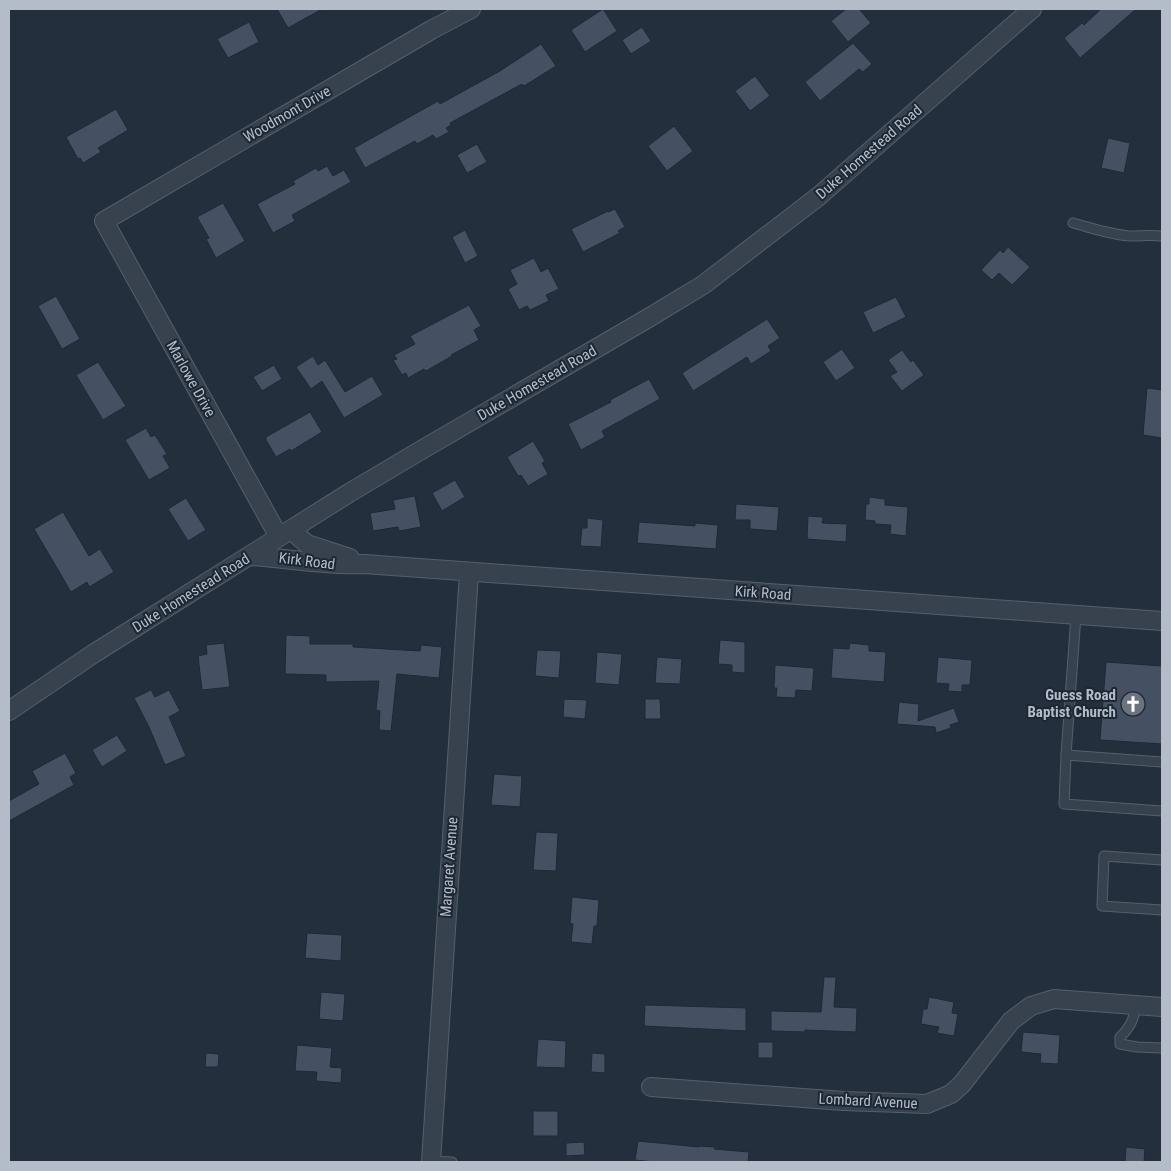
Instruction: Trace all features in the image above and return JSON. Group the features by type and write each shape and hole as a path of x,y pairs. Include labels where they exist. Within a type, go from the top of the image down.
{"street":[{"name":"Woodmont Drive","path":"104,221 431,30 471,9"},
{"name":"Duke Homestead Road","path":"9,711 93,654 285,533 423,449 702,285 819,196 1032,9"},
{"name":"Marlowe Drive","path":"104,221 285,533"},
{"name":"Kirk Road","path":"285,533 307,544 364,564"},
{"name":"Kirk Road","path":"249,556 282,558 341,566 364,564 1162,621"},
{"name":"Margaret Avenue","path":"431,1162 470,573"},
{"name":"Lombard Avenue","path":"651,1087 844,1101 927,1104 951,1094 962,1084 1011,1021 1031,1006 1054,999 1162,1007"}],"lane":[{"path":"1073,223 1131,236 1149,234 1162,236"},
{"path":"1076,615 1064,804 1162,811"},
{"path":"1066,755 1162,762"},
{"path":"1162,860 1104,856 1102,906 1162,910"},
{"path":"1136,1005 1133,1021 1120,1037 1120,1044 1162,1048"},
{"path":"431,1162 452,1162"}],"building":[{"path":"277,9 322,9 288,28"},
{"path":"603,9 617,31 585,52 571,30"},
{"path":"846,9 859,9 871,23 848,42 831,21"},
{"path":"1101,9 1136,9 1080,58 1064,38 1082,23 1084,25"},
{"path":"249,22 259,42 228,58 217,39"},
{"path":"642,27 651,41 631,54 622,40"},
{"path":"853,43 872,64 863,72 859,69 820,101 805,82"},
{"path":"541,44 556,66 524,86 522,84 450,123 451,125 446,128 449,132 436,139 433,135 417,144 415,141 365,168 354,148 438,101 440,104 500,71"},
{"path":"755,76 770,96 750,111 735,91"},
{"path":"116,109 128,130 98,148 101,152 83,163 80,158 78,159 66,137"},
{"path":"674,126 693,151 667,171 648,146"},
{"path":"1108,138 1130,143 1124,173 1101,168"},
{"path":"477,144 487,162 467,173 457,155"},
{"path":"327,166 333,176 344,170 351,182 292,215 295,221 273,233 257,204 295,184 293,181 316,168 318,171"},
{"path":"223,203 245,241 216,258 206,239 209,238 197,217"},
{"path":"615,209 625,227 618,231 620,233 583,252 571,229"},
{"path":"465,230 478,256 465,263 452,237"},
{"path":"1008,247 1030,267 1012,285 999,273 992,280 981,270 1000,250 1003,253"},
{"path":"534,258 541,272 548,268 559,289 546,295 549,301 530,310 527,306 519,310 508,289 517,284 510,270"},
{"path":"56,296 80,339 62,349 38,306"},
{"path":"896,297 906,317 873,333 863,312"},
{"path":"469,305 481,326 474,330 479,340 426,371 424,369 408,378 406,373 402,375 393,360 397,359 394,355 415,344 410,336"},
{"path":"767,319 780,338 768,346 771,351 751,364 747,357 693,391 682,373"},
{"path":"842,349 855,368 836,381 823,362"},
{"path":"902,350 911,362 913,360 924,375 902,391 890,376 897,372 888,360"},
{"path":"313,356 318,365 325,360 345,392 372,376 383,395 344,418 322,381 311,389 296,367"},
{"path":"98,362 126,406 103,420 76,375"},
{"path":"274,365 282,379 262,391 253,377"},
{"path":"649,379 660,399 602,431 605,437 581,450 568,424 611,402 610,400"},
{"path":"1147,388 1162,390 1162,438 1143,435"},
{"path":"310,412 322,432 291,451 290,449 276,457 266,437"},
{"path":"146,428 151,437 155,435 167,454 163,456 170,468 149,480 125,440"},
{"path":"533,441 545,461 542,463 548,474 528,486 521,475 518,476 507,457"},
{"path":"455,480 465,497 442,511 432,493"},
{"path":"415,496 421,527 399,531 398,527 373,531 370,513 395,509 393,500"},
{"path":"869,497 885,499 885,505 908,507 906,536 890,534 891,525 875,524 875,521 865,520 866,504 869,504"},
{"path":"186,498 206,530 188,541 168,509"},
{"path":"736,504 779,507 777,531 750,529 750,520 735,520"},
{"path":"63,512 89,556 100,549 114,572 89,587 87,582 71,592 34,529"},
{"path":"808,516 823,517 822,523 847,524 846,542 807,539"},
{"path":"587,518 603,520 601,547 580,546 582,528 587,528"},
{"path":"639,522 695,526 695,523 718,525 716,549 637,543"},
{"path":"286,635 310,636 310,644 353,644 353,647 420,651 421,645 442,647 439,678 397,674 391,731 379,730 380,711 376,710 379,681 326,682 326,675 285,674"},
{"path":"720,640 745,642 745,673 732,672 732,665 718,664"},
{"path":"224,643 230,687 202,690 198,656 207,654 206,645"},
{"path":"850,643 869,645 869,651 886,652 884,682 831,678 833,648 849,649"},
{"path":"537,650 561,651 559,678 535,676"},
{"path":"597,652 622,654 619,685 595,683"},
{"path":"657,657 682,659 680,684 655,683"},
{"path":"938,657 972,660 970,685 962,685 962,692 948,691 949,684 936,683"},
{"name":"Guess Road Baptist Church","path":"1106,662 1162,666 1162,744 1100,740"},
{"path":"775,665 814,668 812,691 796,690 795,698 776,697 777,688 774,688"},
{"path":"151,690 155,697 169,690 180,711 169,717 186,756 165,765 134,698"},
{"path":"564,699 587,700 585,719 563,717"},
{"path":"645,699 660,699 661,719 645,719"},
{"path":"899,702 919,704 918,721 954,708 959,722 950,725 951,728 936,733 935,727 897,724"},
{"path":"117,735 127,751 102,767 92,750"},
{"path":"65,753 76,773 70,777 74,785 9,821 9,801 39,784 32,771"},
{"path":"494,774 522,776 520,807 491,805"},
{"path":"536,832 558,833 556,871 533,870"},
{"path":"572,897 599,900 597,926 594,926 592,944 571,942 573,924 570,923"},
{"path":"307,933 342,935 341,961 305,958"},
{"path":"824,977 836,977 834,1007 857,1008 856,1032 771,1031 771,1011 821,1012"},
{"path":"321,992 345,994 343,1021 319,1019"},
{"path":"929,997 954,1002 952,1013 958,1014 954,1036 937,1033 939,1027 921,1024 923,1009 927,1009"},
{"path":"645,1005 746,1008 746,1031 644,1026"},
{"path":"1023,1032 1060,1035 1058,1064 1040,1063 1041,1054 1021,1052"},
{"path":"538,1039 566,1041 565,1068 536,1067"},
{"path":"758,1042 773,1042 773,1058 758,1058"},
{"path":"297,1045 332,1048 330,1067 342,1068 341,1083 316,1081 317,1072 295,1071"},
{"path":"206,1053 219,1054 218,1067 205,1067"},
{"path":"592,1053 605,1054 605,1073 591,1072"},
{"path":"533,1111 558,1111 558,1136 533,1136"},
{"path":"638,1141 715,1147 714,1149 749,1152 748,1162 654,1162 635,1160"},
{"path":"584,1142 585,1155 566,1156 566,1143"},
{"path":"1126,1147 1145,1149 1144,1162 1125,1162"}],"place":[{"name":"Guess Road Baptist Church","path":"1133,704"}]}
